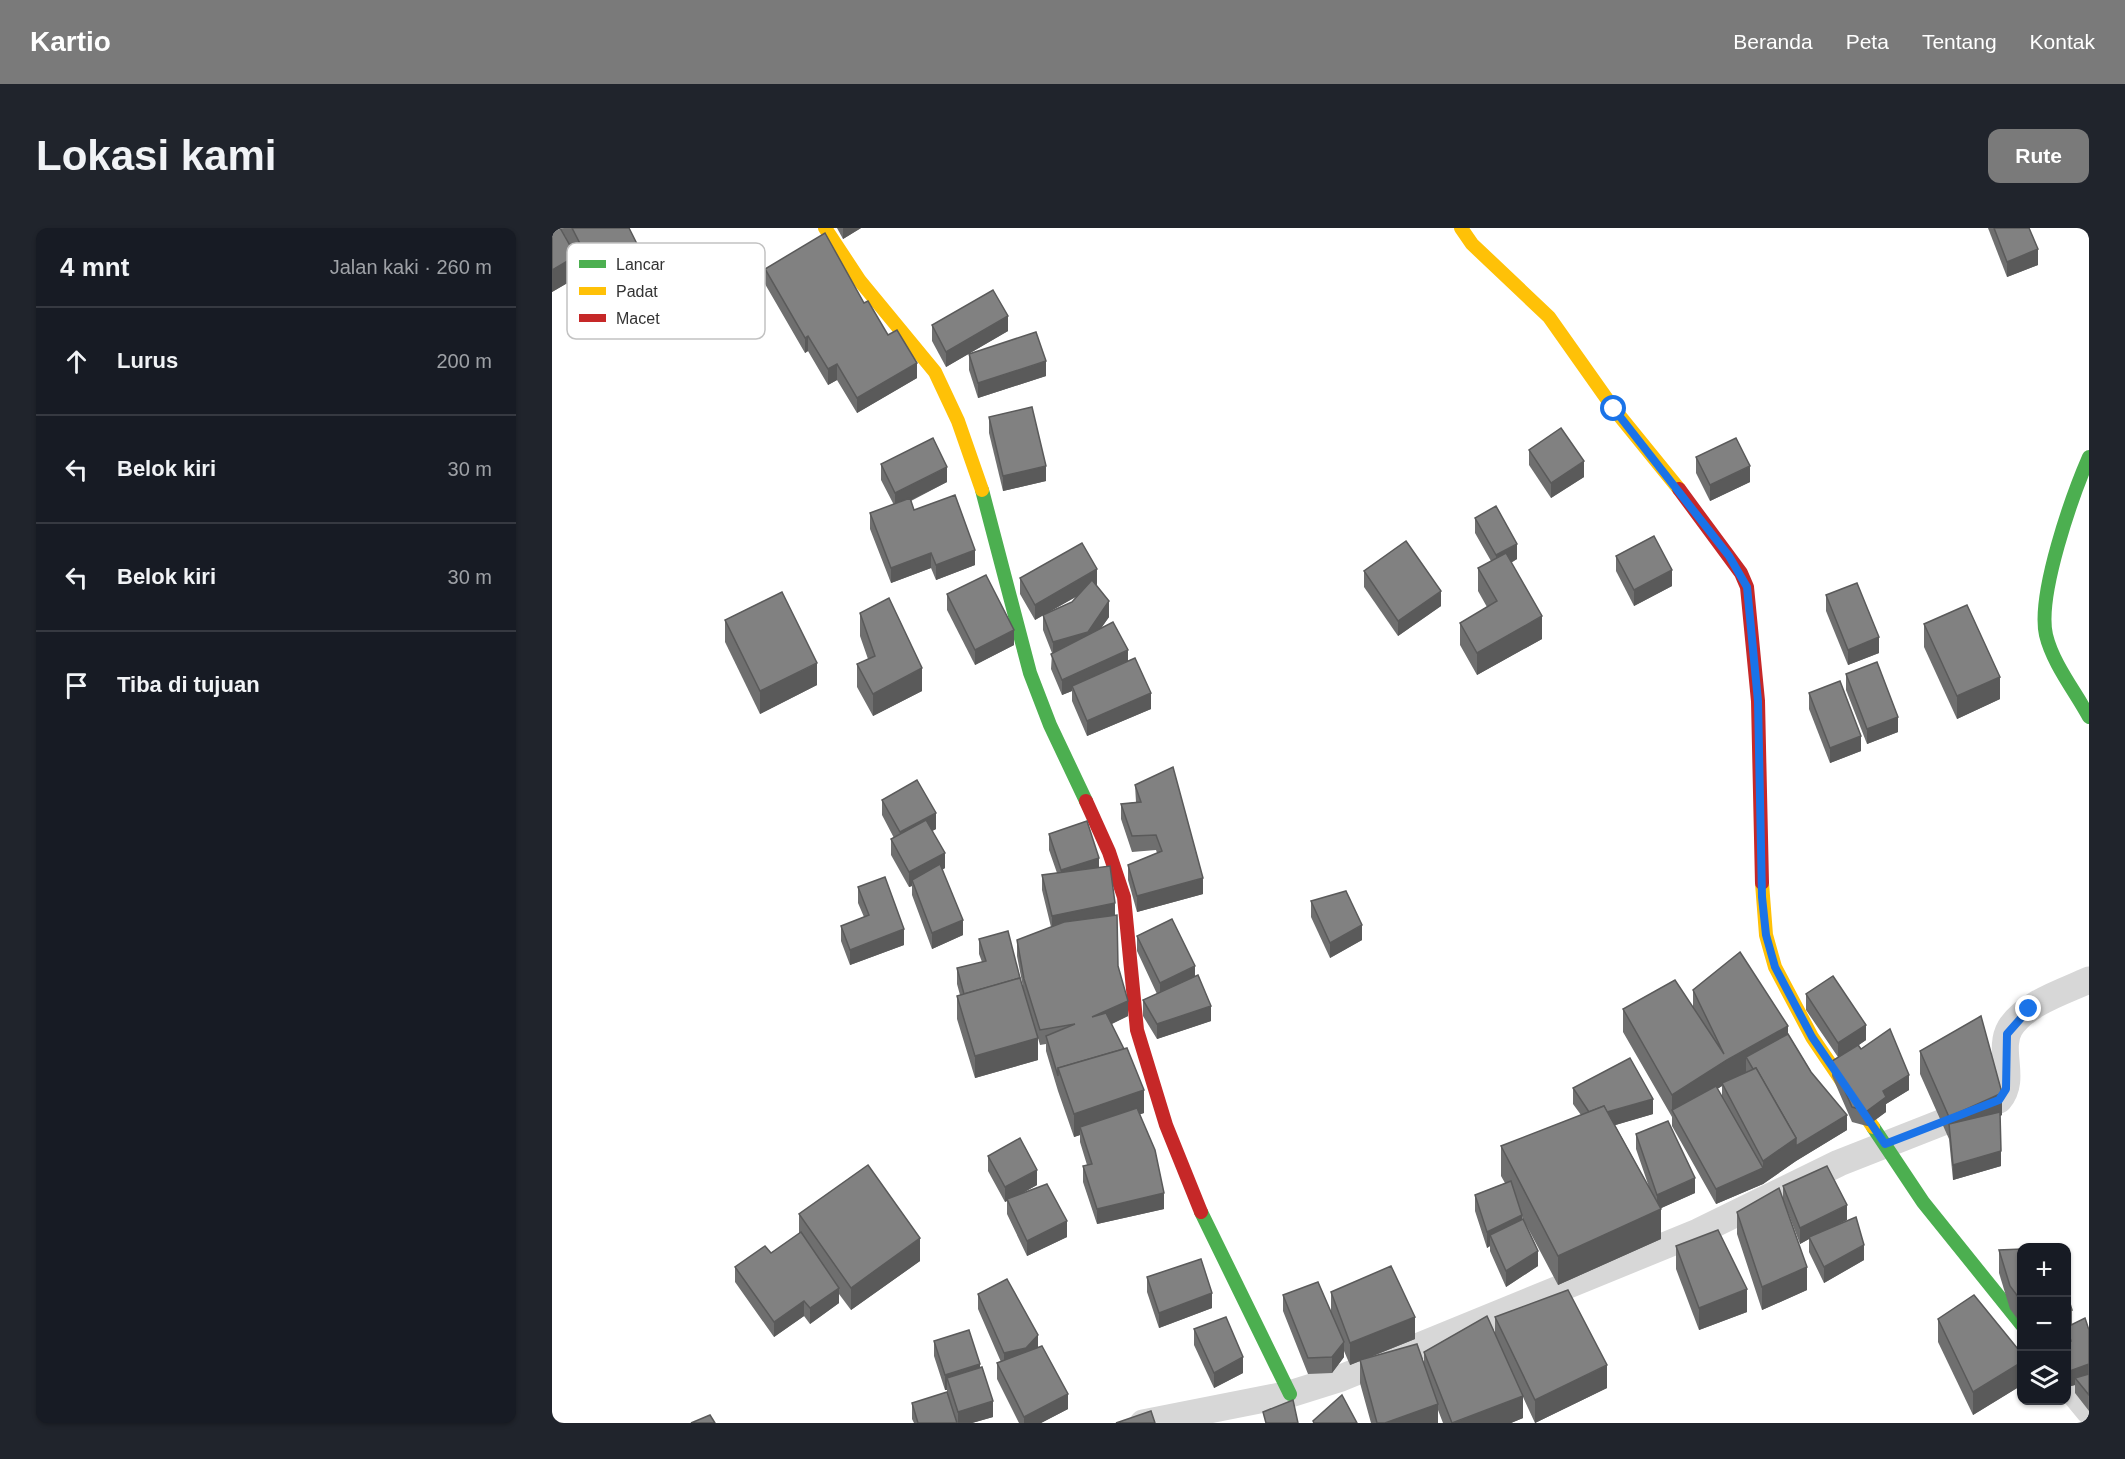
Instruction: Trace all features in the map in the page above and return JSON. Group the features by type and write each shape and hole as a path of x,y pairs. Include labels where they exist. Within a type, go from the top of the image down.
{"street":[{"path":"825,228 859,280 937,375 970,451 993,523 1039,704 1101,833 1119,879 1128,918 1136,1025 1158,1101 1189,1189 1219,1257 1290,1394"},
{"path":"1461,228 1472,244 1549,317 1614,409 1673,481 1740,573 1747,587 1758,701 1762,897 1766,935 1775,967 1812,1037 1923,1202 2017,1319"},
{"path":"2089,457 2062,536 2050,587 2045,627 2061,668 2089,717"},
{"path":"1143,1423 1290,1394 1341,1378 1698,1232 1839,1164 1999,1100 2006,1089 2006,1041 2010,1028 2029,1009 2089,980"},
{"path":"2071,1388 2089,1411"}],"building":[{"path":"552,228 560,228 569,243 567,261 552,270"},
{"path":"572,228 629,228 636,243 580,243"},
{"path":"1994,228 2029,228 2038,249 2007,262"},
{"path":"825,233 864,303 868,301 888,335 897,330 917,363 857,398 837,364 828,369 808,336 805,338 765,269"},
{"path":"993,290 1008,316 946,352 932,325"},
{"path":"1036,332 1046,361 978,383 969,354"},
{"path":"1032,407 1046,466 1003,476 989,417"},
{"path":"1561,428 1584,461 1551,483 1529,450"},
{"path":"933,438 947,467 895,493 881,464"},
{"path":"1736,438 1750,466 1710,485 1696,457"},
{"path":"955,495 975,550 936,565 931,553 891,568 870,513 910,498 914,510"},
{"path":"1496,506 1517,544 1496,555 1475,518"},
{"path":"1654,536 1672,570 1634,590 1616,556"},
{"path":"1406,541 1441,591 1398,621 1364,571"},
{"path":"1082,543 1097,569 1035,605 1020,578"},
{"path":"1506,553 1542,616 1477,653 1460,623 1497,601 1478,568"},
{"path":"986,575 1014,630 975,650 947,594"},
{"path":"1092,580 1109,601 1088,632 1053,642 1043,615 1072,602"},
{"path":"1857,583 1879,637 1848,650 1826,595"},
{"path":"782,592 817,663 760,691 725,620"},
{"path":"889,598 922,668 873,694 857,664 875,656 860,613"},
{"path":"1967,605 2000,677 1957,696 1924,624"},
{"path":"1113,622 1128,650 1062,680 1051,654"},
{"path":"1135,658 1151,693 1087,721 1072,686"},
{"path":"1877,662 1898,717 1867,729 1846,674"},
{"path":"1840,681 1861,736 1830,748 1809,693"},
{"path":"1173,767 1203,878 1137,896 1128,865 1162,851 1156,835 1132,836 1121,804 1141,802 1135,785"},
{"path":"917,780 936,813 900,832 882,800"},
{"path":"926,820 945,853 909,872 891,839"},
{"path":"1087,821 1099,858 1061,870 1049,834"},
{"path":"940,864 963,920 932,933 912,880"},
{"path":"1110,866 1115,903 1052,916 1042,875"},
{"path":"885,877 904,929 850,950 841,926 869,915 858,887"},
{"path":"1346,891 1362,925 1330,943 1311,901"},
{"path":"1117,915 1118,966 1128,1001 1092,1017 1106,1013 1124,1049 1058,1068 1058,1076 1046,1036 1075,1024 1040,1030 1024,979 1017,940 1064,922"},
{"path":"1172,919 1195,966 1160,983 1137,936"},
{"path":"1008,931 1020,978 964,994 957,968 986,961 979,939"},
{"path":"1740,952 1788,1026 1727,1060 1672,1095 1623,1009 1675,980 1724,1054 1693,990"},
{"path":"1198,975 1211,1006 1157,1024 1143,1000"},
{"path":"1833,976 1866,1025 1838,1043 1806,994"},
{"path":"1020,978 1038,1038 975,1056 957,996"},
{"path":"1981,1016 2002,1093 1949,1117 1920,1051"},
{"path":"1890,1029 1909,1075 1883,1091 1886,1097 1867,1111 1852,1107 1832,1061 1858,1045 1861,1049"},
{"path":"1788,1034 1811,1072 1847,1115 1796,1146 1796,1138 1756,1068 1753,1069 1746,1057"},
{"path":"1127,1048 1144,1090 1074,1114 1058,1068"},
{"path":"1630,1058 1653,1099 1607,1112 1604,1106 1589,1112 1573,1088"},
{"path":"1756,1068 1796,1138 1763,1161 1722,1083"},
{"path":"1716,1086 1763,1168 1716,1189 1672,1110"},
{"path":"1604,1106 1661,1209 1558,1256 1501,1146"},
{"path":"1137,1108 1155,1150 1164,1193 1097,1209 1083,1166 1092,1164 1080,1127"},
{"path":"2000,1112 2001,1151 1953,1165 1949,1124"},
{"path":"1668,1121 1695,1178 1657,1195 1636,1134"},
{"path":"1020,1138 1037,1170 1005,1187 988,1156"},
{"path":"868,1165 920,1238 851,1288 799,1214"},
{"path":"1827,1166 1847,1205 1800,1228 1783,1186"},
{"path":"1511,1181 1522,1215 1487,1232 1475,1195"},
{"path":"1047,1184 1067,1221 1027,1241 1007,1199"},
{"path":"1779,1188 1807,1267 1762,1287 1737,1212"},
{"path":"1856,1217 1864,1245 1824,1267 1809,1237"},
{"path":"1523,1219 1538,1251 1506,1271 1490,1235"},
{"path":"1718,1230 1747,1289 1699,1308 1676,1246"},
{"path":"801,1232 839,1288 810,1308 804,1301 774,1322 735,1267 765,1246 771,1253"},
{"path":"2017,1249 2017,1295 2010,1286 1999,1250"},
{"path":"1201,1259 1212,1293 1159,1313 1147,1277"},
{"path":"1391,1266 1415,1317 1350,1343 1331,1292"},
{"path":"1007,1279 1038,1335 1026,1348 1004,1353 978,1294"},
{"path":"1318,1282 1344,1342 1332,1357 1308,1358 1283,1295"},
{"path":"1568,1290 1607,1365 1535,1400 1495,1317"},
{"path":"1974,1295 2017,1348 2017,1365 1973,1392 1938,1319"},
{"path":"1487,1316 1523,1396 1452,1423 1424,1352"},
{"path":"1226,1317 1243,1357 1214,1373 1194,1329"},
{"path":"2085,1318 2089,1330 2089,1364 2071,1371 2071,1341 2071,1325"},
{"path":"969,1330 980,1364 945,1375 934,1341"},
{"path":"1417,1344 1438,1404 1385,1423 1377,1423 1360,1360"},
{"path":"1042,1346 1068,1394 1024,1417 997,1363"},
{"path":"982,1367 993,1401 958,1412 947,1378"},
{"path":"2089,1374 2089,1395 2075,1378"},
{"path":"947,1392 957,1423 918,1423 912,1403"},
{"path":"1342,1395 1357,1423 1314,1423 1313,1421"},
{"path":"1293,1400 1298,1423 1266,1423 1263,1412"},
{"path":"1151,1411 1155,1423 1116,1423"},
{"path":"710,1415 715,1423 691,1423"}],"traffic: fast":[{"path":"2089,457 2074,496 2051,571 2045,617 2049,646 2089,717"},
{"path":"982,490 1030,673 1050,725 1086,801"},
{"path":"1873,1127 1923,1202 2017,1319"},
{"path":"1201,1212 1290,1394"}],"traffic: slow":[{"path":"825,228 860,281 935,372 958,421 982,490"},
{"path":"1461,228 1472,244 1549,317 1614,409 1679,489"},
{"path":"1762,883 1766,935 1775,967 1812,1037 1873,1127"}],"traffic: jam":[{"path":"1679,489 1741,573 1747,587 1758,701 1762,883"},
{"path":"1086,801 1109,852 1124,897 1137,1030 1166,1125 1201,1212"}],"route":[{"path":"1614,409 1673,481 1729,556 1747,587 1758,701 1763,857 1762,897 1766,935 1775,967 1812,1037 1885,1144 1999,1100 2006,1089 2007,1034 2029,1009"}]}
